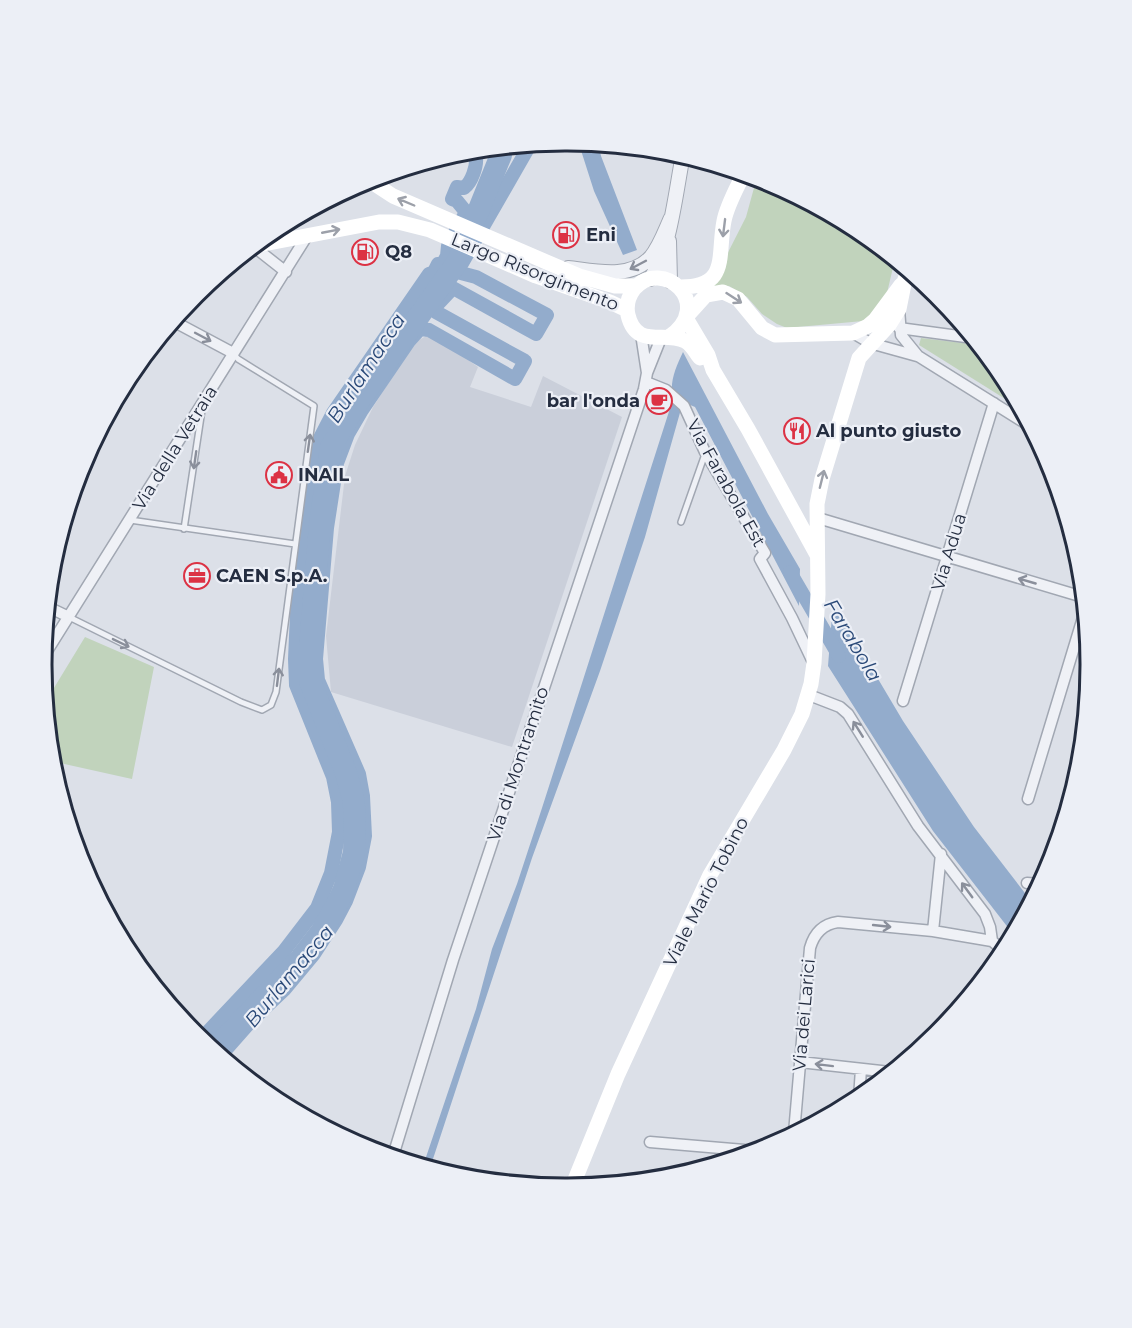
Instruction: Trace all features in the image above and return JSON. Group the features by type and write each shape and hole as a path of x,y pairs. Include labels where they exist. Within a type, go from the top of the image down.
{"main road":[{"path":"713,370 684,340 654,338 641,334 634,327 627,310 631,293 643,283 664,278 675,284 698,286 716,275 721,260 724,220 740,182"},
{"path":"378,186 445,227"},
{"path":"274,242 388,221 445,227"},
{"name":"Largo Risorgimento","path":"445,227 489,239 602,283 615,286 643,283"},
{"name":"Largo Risorgimento","path":"445,227 483,253 555,284 627,310"},
{"path":"665,338 679,329 686,317 706,295 723,292 738,299 762,328 775,335 853,333 875,320 905,278"},
{"name":"Viale Mario Tobino","path":"576,1177 625,1057 710,875 788,744 809,695 814,663 819,490 831,442 859,358 899,309 906,279"},
{"path":"675,284 687,301 686,317 708,355 713,370 818,558"}],"street":[{"name":"Largo Risorgimento","path":"643,283 660,262 681,164"},
{"name":"Largo Risorgimento","path":"556,266 608,272 631,269 650,257 671,218"},
{"name":"Largo Risorgimento","path":"671,218 675,284"},
{"name":"Via della Vetraia","path":"53,641 308,236"},
{"path":"260,252 286,272"},
{"path":"899,309 899,328 905,342 918,356 1017,417"},
{"path":"180,325 233,353"},
{"path":"899,328 961,336"},
{"path":"853,333 870,344 918,356"},
{"name":"Via di Montramito","path":"641,334 647,378"},
{"name":"Via di Montramito","path":"395,1148 460,938 647,378 665,338"},
{"name":"Via Farabola Est","path":"647,378 671,393 684,406 705,452 765,553 760,559 814,663"},
{"name":"Via Adua","path":"903,701 994,403"},
{"path":"818,518 1075,595"},
{"path":"56,611 69,617"},
{"path":"1028,799 1078,633"},
{"path":"809,695 840,707 848,714 918,826 985,914 992,941 996,944"},
{"path":"933,931 941,854"},
{"name":"Via dei Larici","path":"795,1124 810,948 819,931 825,926 838,922 933,931 992,941"},
{"path":"800,1062 879,1071"},
{"path":"859,1085 861,1069"},
{"path":"650,1142 732,1150"}],"lane":[{"path":"69,617 242,702 262,710 271,705 276,692 314,406 237,359 233,353"},
{"path":"184,529 203,402"},
{"path":"681,522 705,452"},
{"path":"130,520 295,544"}],"shaded area":[{"path":"426,336 440,340 478,367 470,387 531,407 543,376 622,417 512,747 331,692 326,636 345,476 355,445 373,407 414,343"}],"green space":[{"path":"754,187 793,203 851,237 893,268 887,293 879,308 863,321 787,328 762,314 747,297 729,286 712,288 746,217"},
{"path":"921,338 967,344 1006,400 919,345"},
{"path":"85,637 154,667 132,779 62,763 53,689"}],"water":[{"path":"581,151 600,152 637,250 623,255 594,191"},
{"path":"683,352 768,514 800,569 799,606 695,407 683,402 645,537 600,671 532,858 433,1160 426,1158 476,1009 492,949 517,884 542,808 673,399 676,369"},
{"path":"833,603 903,721 974,827 1025,894 1007,927 933,831 828,666"}],"waterway":[{"name":"Burlamacca","path":"226,1049 251,1021 284,990 314,954 346,901 359,867 365,836 363,796 359,774 318,680 316,659 327,528 337,463 348,434 362,410 409,341 420,329 429,330 515,379 525,361 436,312 437,305 453,288 536,334 547,315 476,277 457,272 525,153"},
{"name":"Burlamacca","path":"220,1043 301,958 321,932 344,889 354,852 353,798 346,773 310,681 310,646 320,524 331,447 354,408 458,261 501,155"},
{"name":"Burlamacca","path":"208,1032 284,951 317,908 331,873 339,832 338,802 333,777 296,685 299,568 313,464 319,440 333,413 429,274 434,272 438,264 442,265 447,256 448,246 466,212 457,201 452,199 457,187 464,188 469,182 476,165 476,158"},
{"name":"Farabola","path":"790,572 839,656"}],"place":[{"name":"Eni","path":"566,235"},
{"name":"Q8","path":"365,252"},
{"name":"bar l'onda","path":"659,401"},
{"name":"Al punto giusto","path":"797,431"},
{"name":"INAIL","path":"279,475"},
{"name":"CAEN S.p.A.","path":"197,576"}]}
